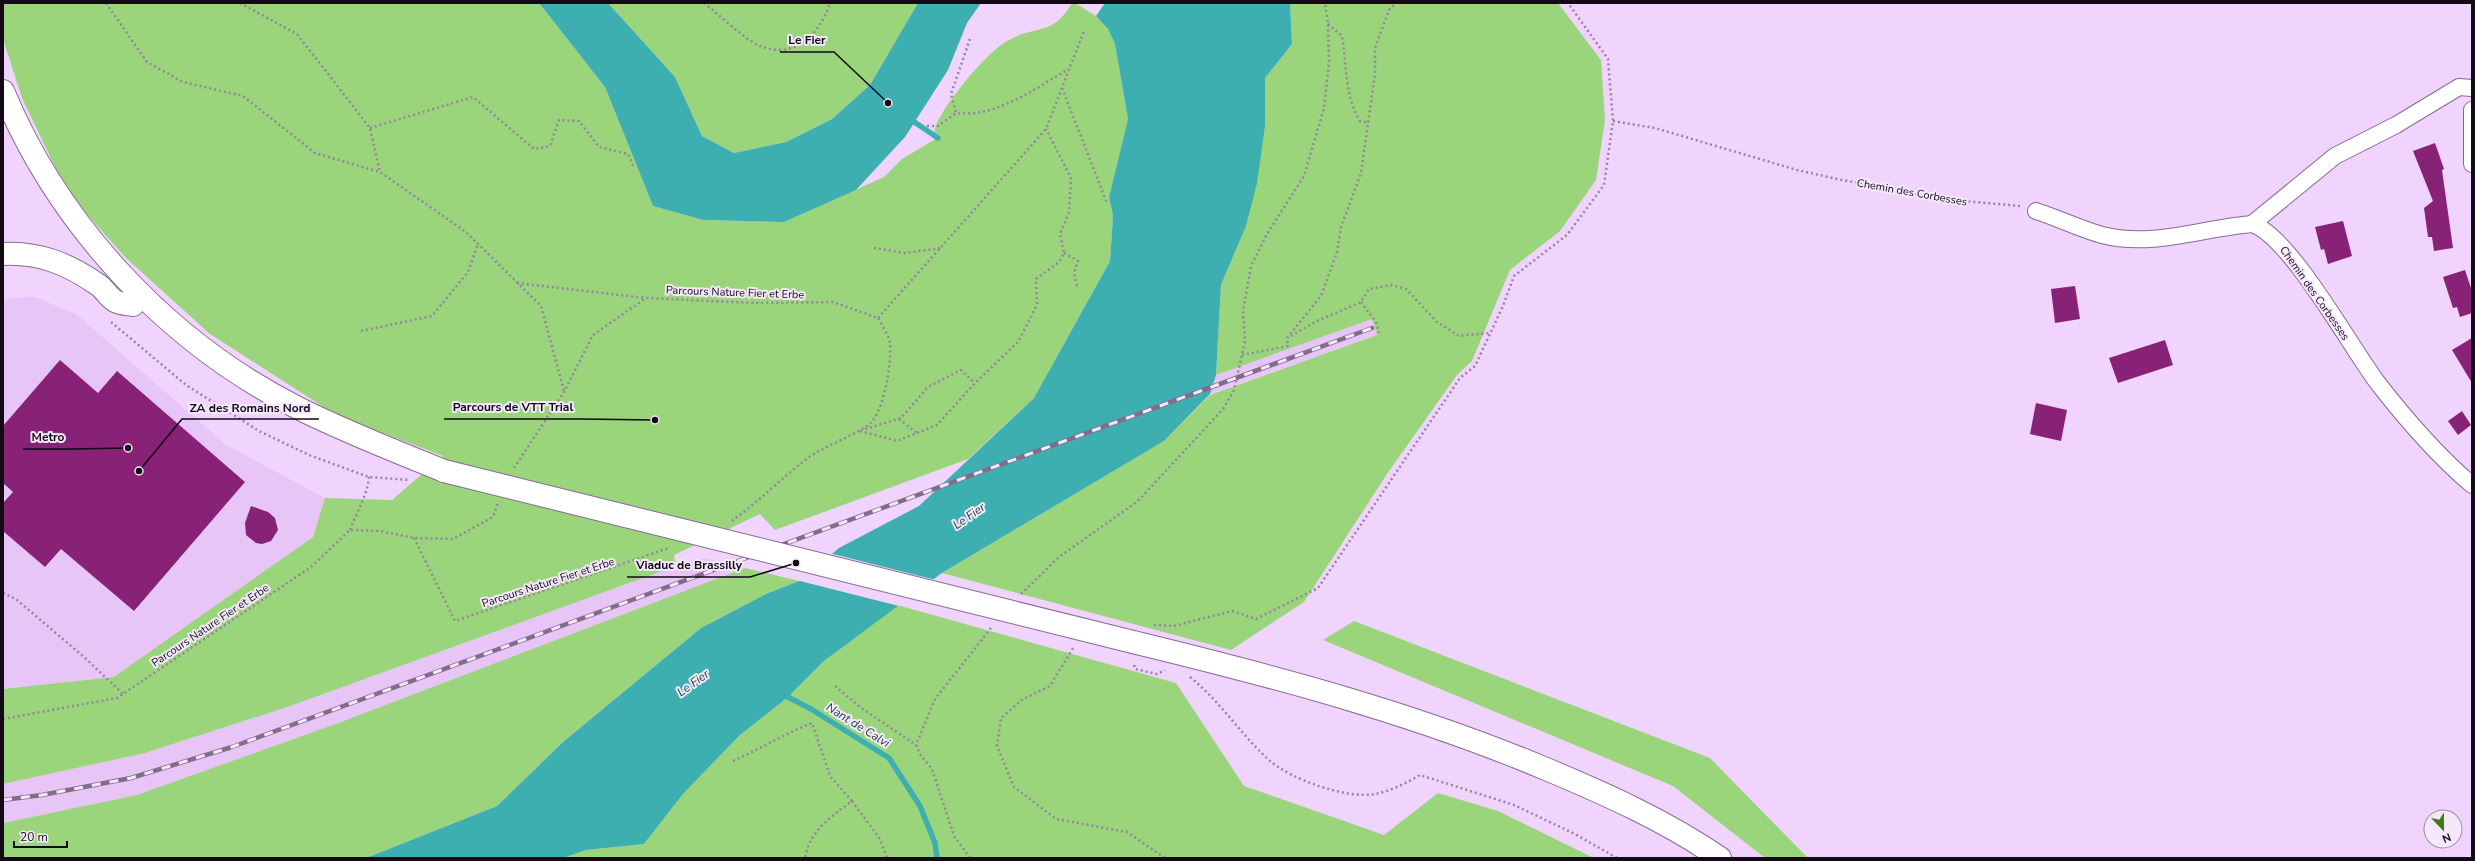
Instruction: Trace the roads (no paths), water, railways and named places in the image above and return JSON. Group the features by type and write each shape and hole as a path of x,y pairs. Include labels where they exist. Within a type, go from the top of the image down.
{"highway":[{"path":"3,91 26,143 70,213 99,249 174,324 227,365 299,408 444,471"},
{"path":"3,124 33,180 64,227 133,305 195,358 231,384 307,428 343,445 378,457 444,471 1228,665 1333,694 1405,716 1500,750 1594,789 1646,814 1720,858"},
{"path":"3,254 26,254 51,259 76,270 99,285 115,301 133,305"}],"street":[{"path":"2036,211 2101,235 2125,238 2163,238 2252,224 2335,156 2396,125 2459,87 2472,88"},
{"path":"2472,110 2472,164"},
{"name":"Chemin des Corbesses","path":"2252,224 2270,234 2283,246 2378,382 2430,442 2472,485"}],"water":[{"path":"539,3 608,3 675,77 702,136 734,153 786,142 832,119 870,85 918,3 981,3 967,23 948,70 905,137 856,190 784,222 703,220 653,206 605,87"},
{"name":"Le Fier","path":"1105,3 1290,3 1292,44 1265,78 1265,126 1257,183 1246,226 1221,285 1216,375 1210,394 1164,441 942,573 824,661 788,697 739,736 683,794 644,844 586,850 563,858 366,858 497,806 563,742 701,628 766,594 799,581 839,548 919,506 1034,398 1110,261 1113,216 1109,197 1128,119 1115,44 1108,29 1096,16"}],"waterway":[{"path":"910,119 938,138"},
{"name":"Nant de Calvi","path":"788,692 788,697 811,709 889,758 920,806 935,843 937,858"}],"railway":[{"path":"3,800 42,795 131,778 232,747 1372,328"}],"place":[{"name":"Le Fier","path":"888,103"},
{"name":"Parcours de VTT Trial","path":"655,420"},
{"name":"Metro","path":"128,448"},
{"name":"ZA des Romains Nord","path":"139,471"},
{"name":"Viaduc de Brassilly","path":"796,563"}]}
